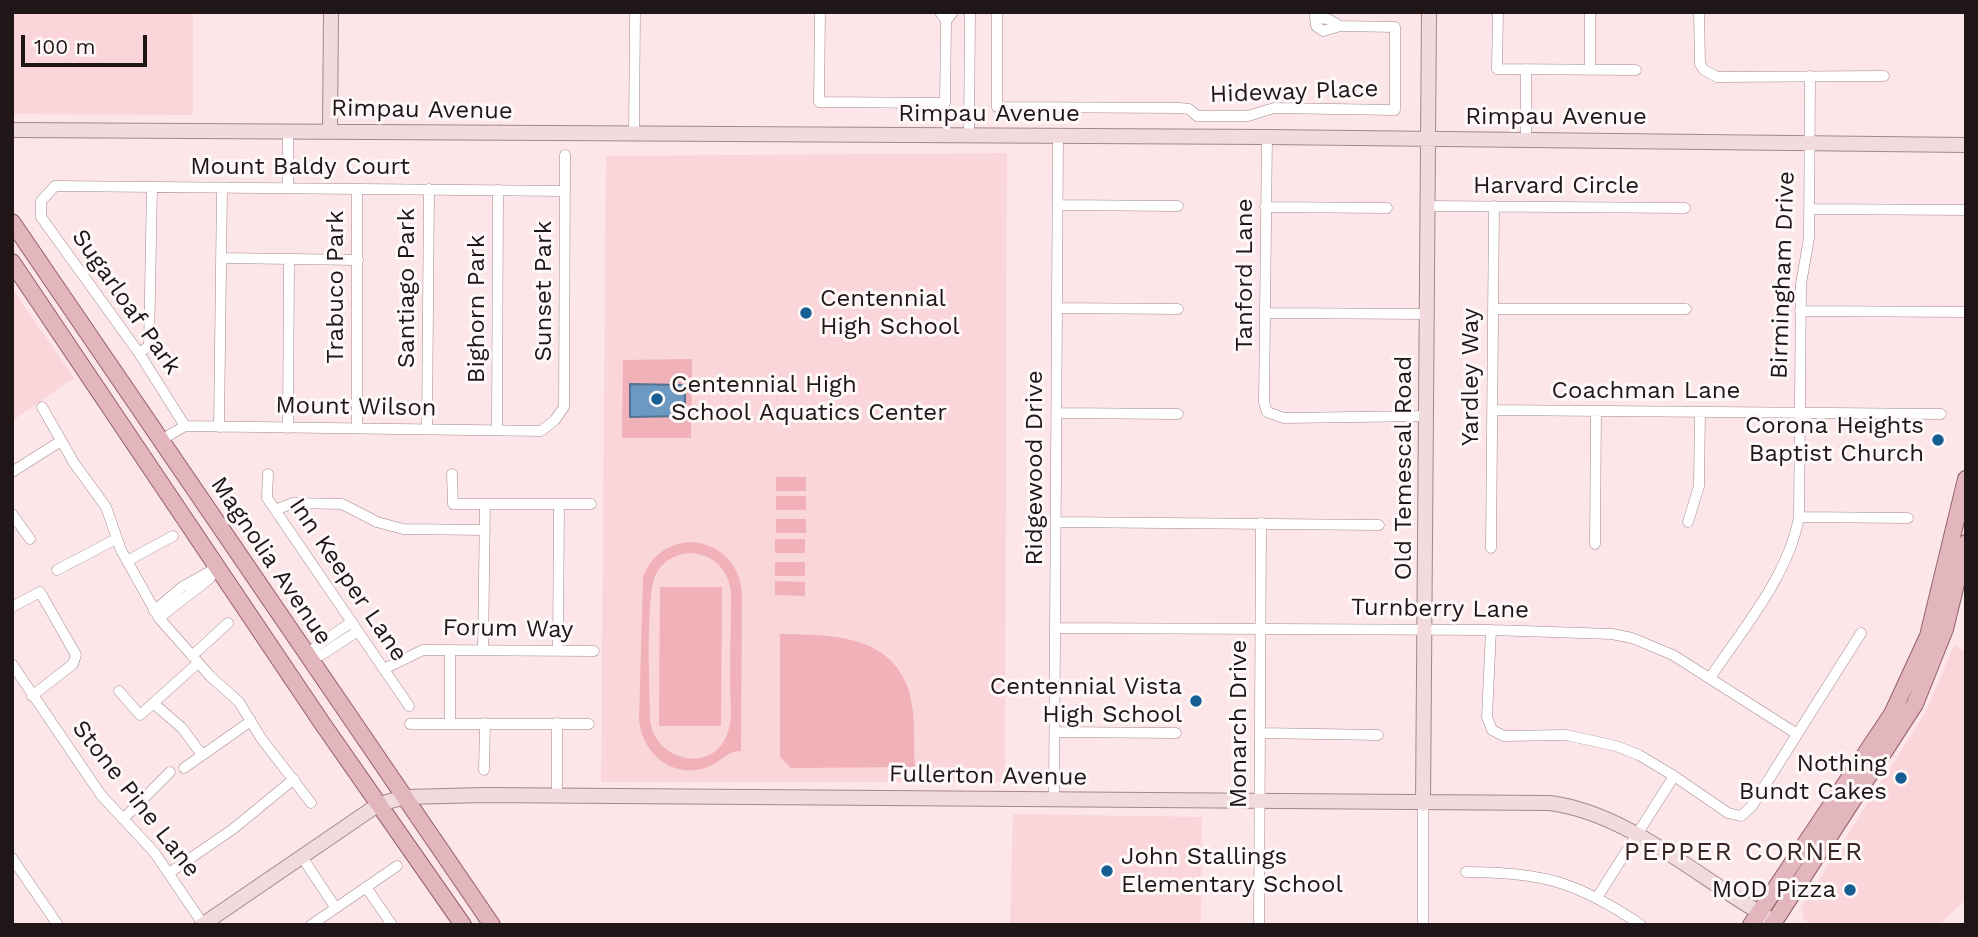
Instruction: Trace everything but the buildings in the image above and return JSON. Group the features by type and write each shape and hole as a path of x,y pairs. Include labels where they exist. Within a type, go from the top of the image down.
{"main road":[{"path":"330,131 331,12"},
{"name":"Old Temescal Road","path":"1423,804 1429,12"},
{"name":"Rimpau Avenue","path":"12,130 1267,137 1966,145"},
{"name":"Magnolia Avenue","path":"12,222 492,925"},
{"name":"Magnolia Avenue","path":"12,262 463,925"},
{"path":"30,288 48,274"},
{"path":"1900,729 1896,722 1927,648 1966,479"},
{"path":"1776,924 1900,729 1932,667 1945,629 1966,543"},
{"path":"220,566 239,552"},
{"path":"1755,919 1892,714 1928,636"},
{"path":"289,671 309,657"},
{"name":"Fullerton Avenue","path":"202,924 379,804 405,797 557,795 1568,805 1636,836 1755,919 1776,924"}],"street":[{"path":"634,135 635,12"},
{"path":"820,12 820,102 945,103 946,15"},
{"path":"970,12 970,136"},
{"name":"Hideway Place","path":"997,12 997,107 1180,108 1189,109 1197,116 1248,116 1274,108 1395,110 1395,27 1340,26 1323,31 1316,26 1315,15"},
{"path":"1498,12 1497,69 1636,70"},
{"path":"1590,12 1590,70"},
{"path":"1699,12 1698,57 1704,70 1717,77 1884,76"},
{"path":"1526,69 1526,139"},
{"name":"Birmingham Drive","path":"1710,678 1783,568 1794,544 1799,517 1800,311 1809,209 1810,76"},
{"path":"288,132 288,188"},
{"name":"Ridgewood Drive","path":"1054,800 1058,137"},
{"name":"Tanford Lane","path":"1267,137 1264,402 1267,412 1284,418 1427,416"},
{"name":"Sunset Park","path":"552,423 564,407 565,155"},
{"name":"Mount Baldy Court","path":"41,201 55,186 565,191"},
{"path":"139,353 149,346 152,187"},
{"path":"219,427 222,188"},
{"name":"Trabuco Park","path":"357,189 357,428"},
{"name":"Santiago Park","path":"427,429 429,189"},
{"name":"Bighorn Park","path":"497,430 498,190"},
{"name":"Sugarloaf Park","path":"41,201 41,217 139,353 185,426"},
{"path":"1058,205 1178,206"},
{"name":"Harvard Circle","path":"1428,206 1685,208"},
{"name":"Yardley Way","path":"1491,548 1494,206"},
{"path":"1265,207 1387,208"},
{"path":"1809,209 1966,210"},
{"path":"222,258 358,260"},
{"path":"288,428 289,260"},
{"path":"1057,308 1178,309"},
{"path":"1493,309 1686,309"},
{"path":"1800,311 1966,312"},
{"path":"1265,313 1428,314"},
{"path":"42,407 61,441 106,508 116,539 156,614 195,660 239,702 311,803"},
{"name":"Coachman Lane","path":"1492,410 1941,414"},
{"path":"1595,544 1596,411"},
{"path":"1688,522 1699,486 1700,412"},
{"path":"1057,413 1178,414"},
{"name":"Mount Wilson","path":"185,426 541,431 552,423"},
{"path":"161,440 185,426"},
{"path":"12,472 61,441"},
{"name":"Inn Keeper Lane","path":"268,474 267,498 409,706"},
{"path":"452,474 453,504 591,504"},
{"path":"275,510 293,503 342,504 377,522 403,529 485,530"},
{"path":"484,650 485,504"},
{"path":"558,651 559,504"},
{"path":"12,514 30,539"},
{"path":"1799,517 1908,518"},
{"path":"1056,522 1379,525"},
{"name":"Monarch Drive","path":"1259,925 1261,523"},
{"path":"127,561 173,537"},
{"path":"57,570 116,539"},
{"path":"156,614 182,587 220,566"},
{"path":"12,607 40,592 75,651 76,658 32,696"},
{"path":"119,691 140,715 228,623"},
{"path":"309,657 316,646 355,626"},
{"name":"Turnberry Lane","path":"1055,628 1591,632 1632,638 1673,655 1797,734"},
{"path":"1490,630 1488,717 1492,730 1504,736 1566,735 1591,739 1639,755 1674,775 1728,813 1741,816 1752,806 1861,633"},
{"path":"450,650 450,723"},
{"name":"Forum Way","path":"384,669 412,653 450,650 594,651"},
{"name":"Stone Pine Lane","path":"12,664 101,795 169,873 202,924"},
{"path":"153,703 182,727 202,755"},
{"path":"184,768 251,721"},
{"path":"410,723 589,724"},
{"path":"484,770 485,723"},
{"path":"557,723 557,795"},
{"path":"1055,732 1176,733"},
{"path":"1260,733 1378,734"},
{"path":"123,819 170,772"},
{"path":"1598,896 1674,775"},
{"path":"169,873 233,829 294,779"},
{"name":"Old Temescal Road","path":"1423,804 1423,925"},
{"path":"302,857 335,907"},
{"path":"12,858 58,925"},
{"path":"310,925 397,866"},
{"path":"1465,872 1540,877 1598,896 1641,925"},
{"path":"366,887 392,925"}],"shaded area":[{"path":"12,12 193,12 193,115 12,114"},
{"name":"Centennial High School","path":"1007,153 1005,782 601,782 606,156"},
{"path":"12,288 74,378 12,421"},
{"name":"Centennial High School Aquatics Center","path":"692,359 691,438 622,438 623,360"},
{"path":"776,477 806,477 806,491 776,491"},
{"path":"776,496 806,496 806,510 776,510"},
{"path":"776,519 806,519 806,533 776,533"},
{"path":"775,539 805,539 805,553 775,553"},
{"path":"691,542 711,547 727,557 737,573 742,593 741,751 731,753 713,765 695,770 672,767 653,753 641,732 639,719 643,577 656,557 668,548","holes":["699,554 719,565 730,585 730,727 721,746 710,754 685,758 661,745 650,719 650,601 656,574 666,561 675,556"]},
{"path":"775,562 805,562 805,576 775,576"},
{"path":"775,581 805,582 805,596 775,595"},
{"path":"660,587 722,587 721,726 659,726"},
{"path":"780,634 851,640 867,645 895,665 905,681 911,701 915,767 791,768 780,757"},
{"path":"1954,645 1966,652 1966,899 1939,925 1813,925 1803,919 1801,908 1925,713"},
{"name":"John Stallings Elementary School","path":"1013,814 1202,817 1201,925 1010,925"}],"water":[{"path":"630,384 685,385 685,416 630,417"}],"place":[{"name":"Centennial High School","path":"806,313"},
{"name":"Centennial High School Aquatics Center","path":"657,399"},
{"name":"Corona Heights Baptist Church","path":"1938,440"},
{"name":"Centennial Vista High School","path":"1196,701"},
{"name":"Nothing Bundt Cakes","path":"1901,778"},
{"name":"John Stallings Elementary School","path":"1107,871"},
{"name":"MOD Pizza","path":"1850,890"}],"district":[{"name":"PEPPER CORNER","path":"1744,852"}]}
